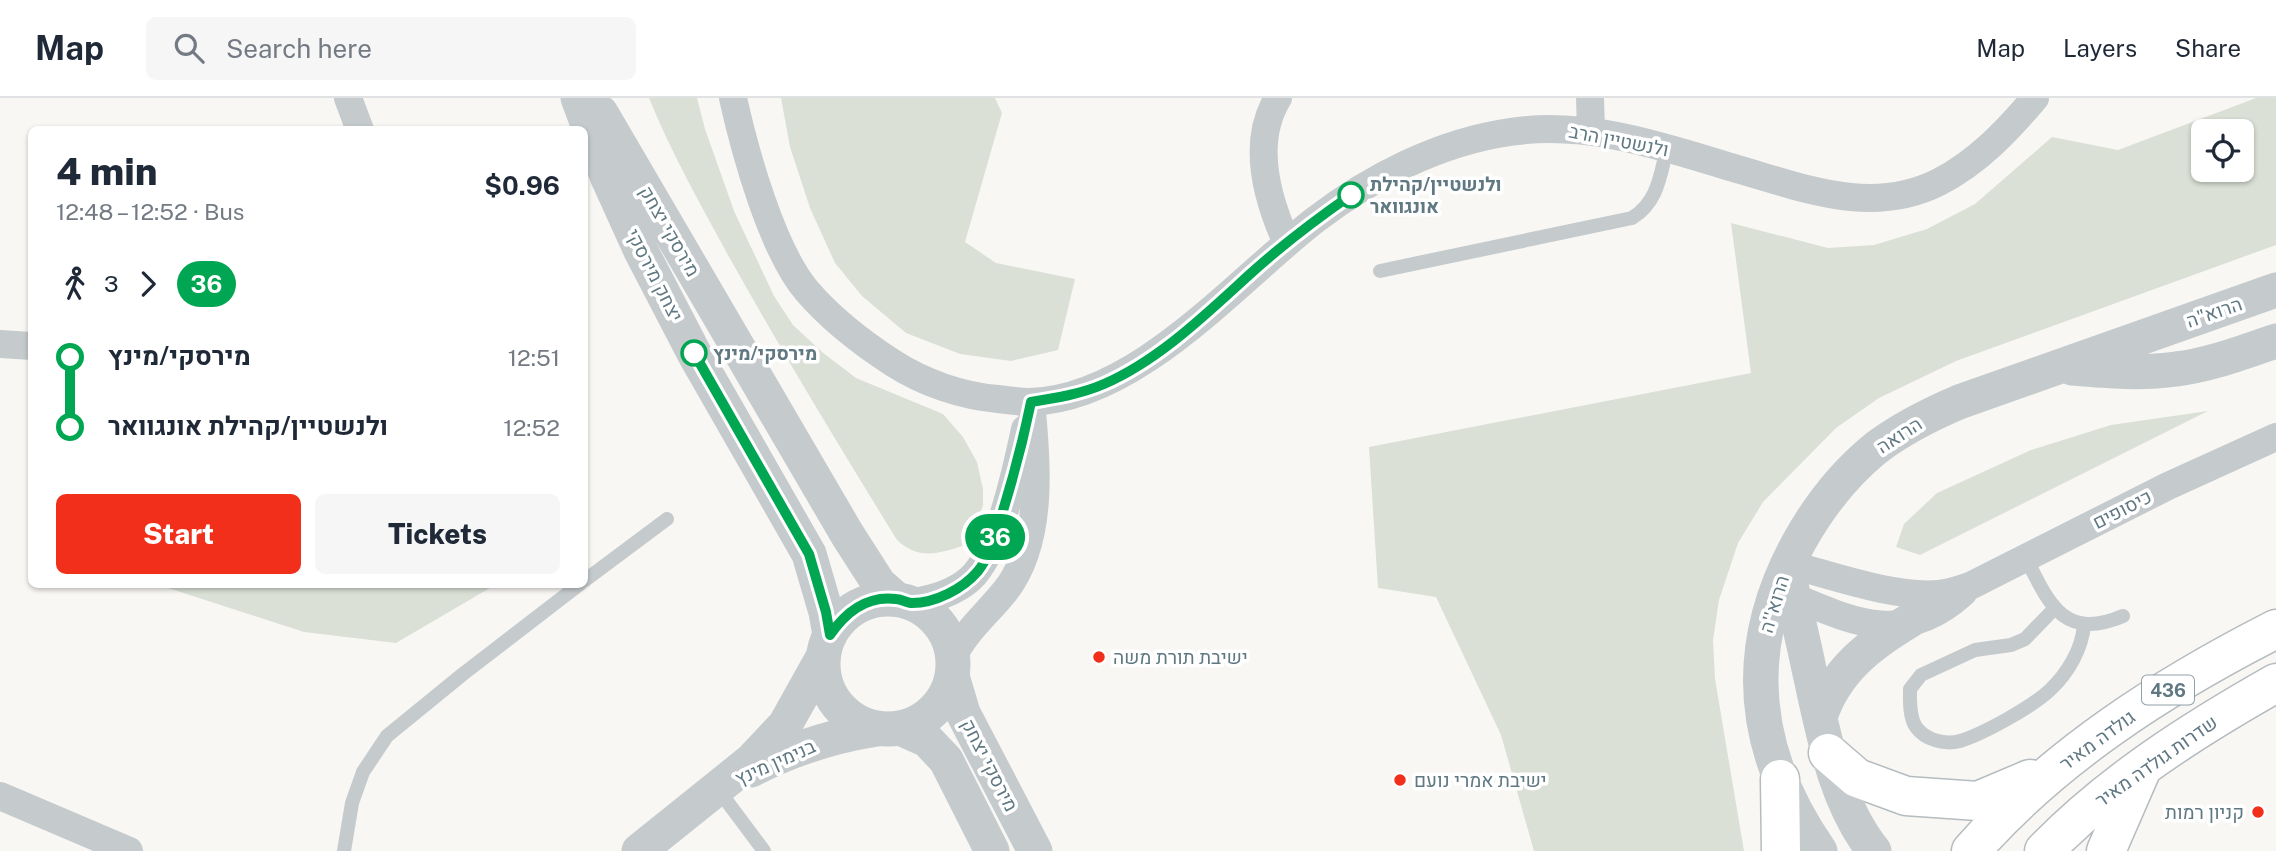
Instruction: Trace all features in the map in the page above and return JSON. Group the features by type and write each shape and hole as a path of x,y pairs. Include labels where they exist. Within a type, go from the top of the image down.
{"main road":[{"name":"גולדה מאיר","path":"1971,851 2066,760 2175,685 2276,629"},
{"name":"שדרות גולדה מאיר","path":"2044,851 2090,808 2144,765 2276,683"},
{"path":"1828,753 1857,778 1878,787 1906,796 1940,800 1978,801 2021,784 2066,760"},
{"path":"2106,851 2144,765"},
{"path":"1780,779 1781,851"}],"street":[{"path":"348,98 358,126"},
{"name":"יצחק מירסקי","path":"578,98 607,176 641,251 694,353 809,554 826,612 826,646"},
{"name":"מירסקי יצחק","path":"593,98 867,567 879,584 903,601"},
{"name":"ולנשטיין הרב","path":"733,98 762,200 787,259 805,289 834,319 889,360 934,383 972,397 1031,402 1082,393 1154,355 1216,306 1287,243 1351,195 1421,158 1470,141 1510,132 1553,129 1591,131 1667,148 1829,196 1892,197 1938,183 1959,170 2009,129 2035,98"},
{"path":"1278,98 1269,113 1265,129 1264,161 1272,206 1287,243"},
{"path":"1590,98 1591,131"},
{"name":"הרוא\"ה","path":"2152,334 2276,290"},
{"name":"הרואה","path":"1786,584 1822,504 1847,474 1877,447 1934,413 2152,334"},
{"name":"הרואה","path":"2058,366 2111,371 2176,369 2204,364 2276,341"},
{"path":"0,344 28,346"},
{"path":"888,729 918,722 934,710 946,694 953,666 971,628 1018,573 1026,549 1035,498 1036,455 1031,402"},
{"path":"992,851 946,760 927,740 859,723 842,711 831,695 824,677 826,646 841,619 856,606 875,600 903,601 941,597 970,580 987,557 1019,456 1031,402"},
{"name":"כיסופים","path":"1786,584 1863,624 1893,625 1909,621 1940,610 1970,586 2168,486 2276,437"},
{"name":"כיסופים","path":"1786,584 1938,594 1970,586"},
{"name":"הרוא''ה","path":"1786,584 1828,753 1844,798 1874,851"},
{"name":"הרוא''ה","path":"1786,584 1763,634 1760,671 1764,717 1780,779 1803,827 1820,851"},
{"path":"903,601 928,611 940,624 949,639 953,666"},
{"path":"1820,717 1832,689 1851,664 1881,638 1909,621"},
{"name":"בנימין מינץ","path":"718,789 751,761 785,725 826,646"},
{"name":"מירסקי יצחק","path":"953,666 963,713 1035,851"},
{"name":"בנימין מינץ","path":"718,789 780,755 818,742 888,729"},
{"path":"639,851 718,789"},
{"path":"0,796 129,851"}],"lane":[{"path":"1380,271 1632,218 1645,210 1653,196 1667,148"},
{"path":"588,578 667,519"},
{"path":"2026,558 2054,609 2063,617 2084,625 2107,622 2123,616"},
{"path":"344,851 352,803 359,782 387,736 575,588"},
{"path":"2054,609 2025,639 2011,645 1975,650 1921,675 1910,689 1910,708 1916,727 1933,741 1958,741 2010,717 2049,691 2074,659 2082,642 2084,625"},
{"path":"718,789 764,851"}],"shaded area":[{"path":"649,98 697,98 734,211 774,296 793,325 856,378 943,414 963,437 977,462 983,489 983,505 966,545 922,553 905,547 897,540 728,255 676,158"},
{"path":"781,98 995,98 1002,113 965,242 996,263 1075,279 1058,350 1011,361 960,354 906,333 862,296 835,263 810,208 790,147"},
{"path":"2256,98 2276,98 2276,245 1956,361 1879,398 1836,428 1763,502 1738,543 1719,600 1713,640 1715,679 1744,851 1534,851 1501,735 1436,597 1378,588 1369,447 1751,373 1731,223 1828,248 1874,245 1927,229 1975,204 2052,137 2118,150 2191,122 2191,182 2254,182 2254,119 2200,119"},
{"path":"2208,411 1920,555 1896,547 1904,524 1937,493 2031,450 2111,425"},
{"path":"168,588 490,588 396,643 304,632"}],"bus line":[{"name":"36","path":"694,353 809,554 830,635 841,619 856,606 875,600 895,598 912,603 941,597 956,590 979,570 994,540 1019,456 1031,402 1082,393 1106,383 1154,355 1216,306 1287,243 1351,195"}],"place":[{"name":"ולנשטיין/קהילת אונגוואר","path":"1351,195"},
{"name":"מירסקי/מינץ","path":"694,353"},
{"name":"ישיבת תורת משה","path":"1099,657"},
{"name":"ישיבת אמרי נועם","path":"1400,780"},
{"name":"קניון רמות","path":"2258,812"}]}
